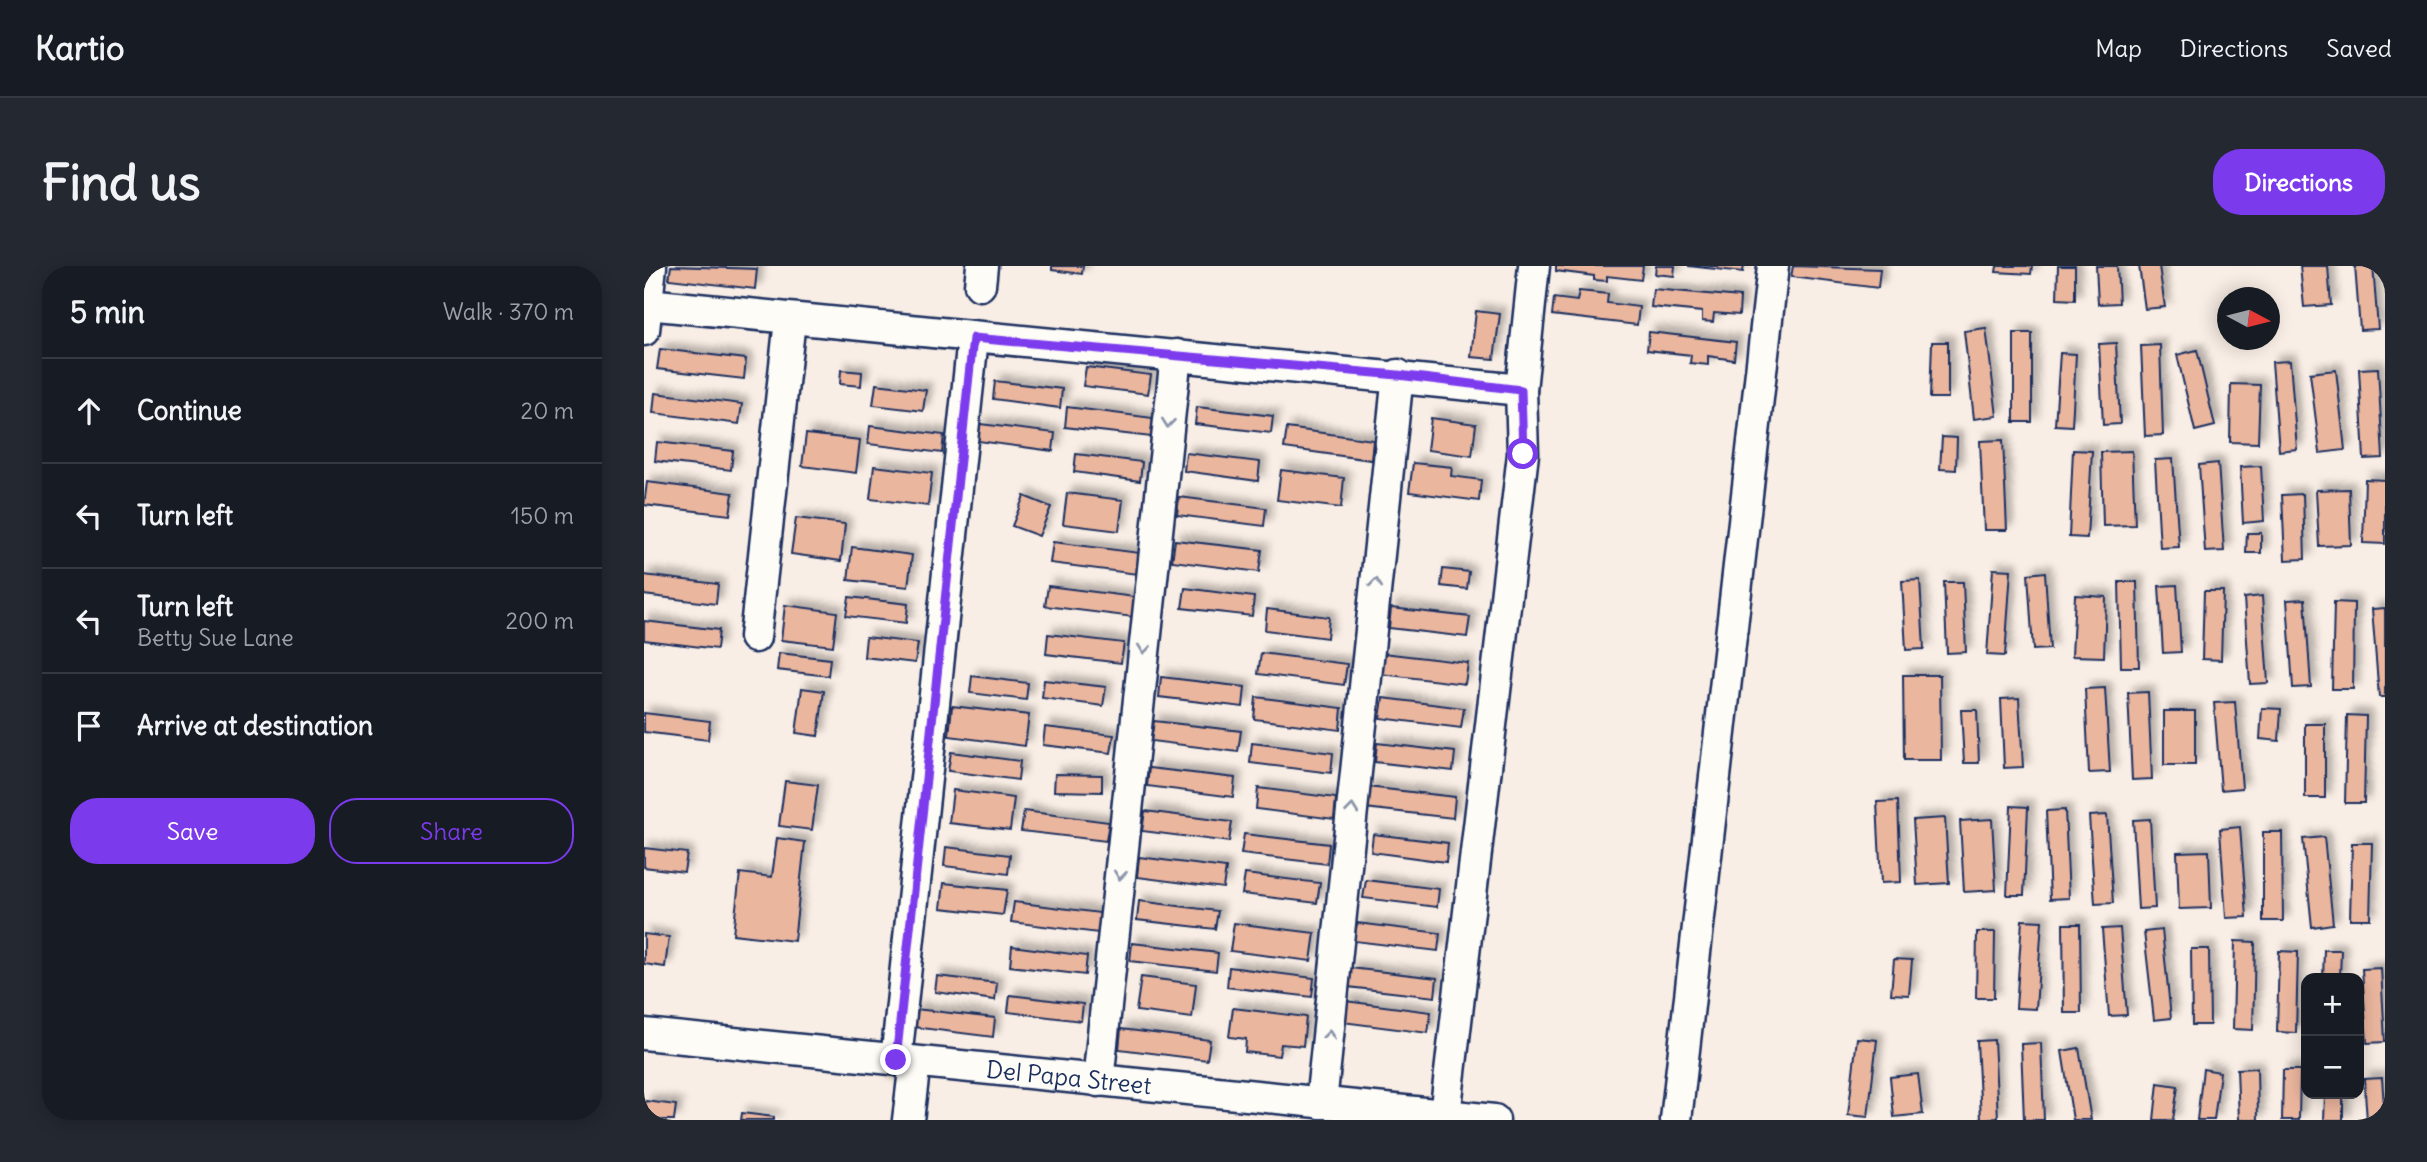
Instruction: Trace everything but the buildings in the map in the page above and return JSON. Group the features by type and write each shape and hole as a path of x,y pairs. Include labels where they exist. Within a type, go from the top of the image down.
{"street":[{"path":"651,266 645,317 790,320 1398,375 1521,390"},
{"path":"1445,1115 1523,454 1521,390 1534,266"},
{"path":"1676,1120 1773,266"},
{"path":"755,637 790,320"},
{"path":"908,1120 905,1061 973,338"},
{"path":"1098,1081 1176,355"},
{"path":"1321,1103 1398,375"},
{"name":"Del Papa Street","path":"644,1034 1494,1120"}],"route":[{"path":"896,1060 973,338 1398,375 1521,390 1523,454"}]}
